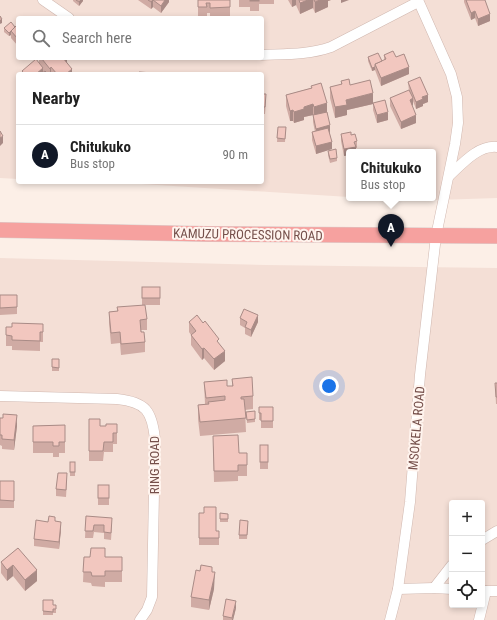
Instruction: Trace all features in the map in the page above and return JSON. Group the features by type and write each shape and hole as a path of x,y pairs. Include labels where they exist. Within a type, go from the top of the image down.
{"highway":[{"name":"KAMUZU PROCESSION ROAD","path":"0,230 208,234 497,236"}],"street":[{"path":"43,0 66,16"},
{"path":"264,55 317,52 331,47 418,1"},
{"name":"MSOKELA ROAD","path":"390,620 398,589 410,502 420,375 436,236 457,133 457,97 451,74 418,1"},
{"path":"449,176 474,153 492,146 497,147"},
{"name":"RING ROAD","path":"0,396 131,400 141,405 148,413 154,425 155,439 152,597 147,610 140,620"},
{"path":"485,538 497,531"},
{"path":"434,588 449,569"},
{"path":"398,589 449,589"},
{"path":"485,591 497,591"},
{"path":"479,620 481,608"}],"shaded area":[{"path":"0,0 497,0 497,198 436,200 436,149 346,149 346,197 142,184 264,184 264,72 16,72 16,179 0,178"},
{"path":"0,258 266,265 497,268 497,620 0,620"}],"building":[{"path":"153,0 165,0 161,6"},
{"path":"198,0 230,0 230,7 210,8 210,3 206,3 207,7 198,7"},
{"path":"299,0 308,0 300,3"},
{"path":"466,0 485,0 490,14 478,19 475,11 471,13"},
{"path":"11,22 15,27 9,33 4,28"},
{"path":"16,26 16,37 11,31"},
{"path":"393,51 396,57 404,54 409,67 381,78 375,64 386,59 384,55"},
{"path":"378,53 382,61 375,64 375,67 372,68 368,57"},
{"path":"35,60 37,60 43,68 38,72 22,71"},
{"path":"43,60 65,60 72,69 68,72 55,72 51,67 50,69"},
{"path":"420,77 428,95 422,97 423,99 416,102 408,82"},
{"path":"349,79 350,85 370,80 373,93 346,100 347,105 335,107 330,87 342,84 341,81"},
{"path":"321,83 327,103 314,107 313,104 304,107 304,109 294,112 293,110 290,111 286,95 312,88 311,86"},
{"path":"409,90 413,98 410,100 416,115 401,122 390,98"},
{"path":"264,94 266,94 265,107"},
{"path":"385,100 388,112 377,115 373,103"},
{"path":"327,112 330,125 316,129 313,115"},
{"path":"278,127 286,127 285,139 277,138"},
{"path":"328,128 332,142 316,146 312,132"},
{"path":"0,131 3,136 0,138"},
{"path":"351,132 351,135 355,134 357,141 354,142 356,147 344,149 341,134"},
{"path":"336,149 337,158 330,159 328,151"},
{"path":"142,287 160,287 160,298 142,298"},
{"path":"0,295 17,295 17,307 0,308"},
{"path":"145,305 147,319 140,320 141,332 144,332 145,342 121,344 120,332 111,333 109,312 118,311 117,307"},
{"path":"244,309 258,315 251,330 245,327 247,322 240,318"},
{"path":"197,315 203,323 205,321 219,339 217,341 225,351 214,359 204,348 202,349 191,335 196,331 189,322"},
{"path":"12,323 43,324 43,332 40,332 40,341 12,340 12,336 6,335 6,327 12,327"},
{"path":"52,359 59,359 59,368 52,367"},
{"path":"252,377 253,396 241,397 241,399 244,399 246,418 200,422 198,405 225,400 225,396 206,398 204,382 227,380 227,386 233,386 232,379"},
{"path":"495,383 497,383 497,397 496,397"},
{"path":"259,407 273,407 273,421 261,421"},
{"path":"255,411 255,419 247,420 246,412"},
{"path":"3,414 17,415 14,440 2,439 2,435 0,435 0,418 3,418"},
{"path":"89,419 100,419 100,426 106,426 106,424 117,424 117,433 113,433 113,442 104,442 103,451 89,451"},
{"path":"65,425 65,442 59,442 59,446 53,446 53,442 33,442 33,426"},
{"path":"238,435 239,453 247,453 247,465 238,465 238,471 214,471 213,436"},
{"path":"260,445 268,445 268,462 260,462"},
{"path":"70,462 75,462 75,472 70,472"},
{"path":"58,473 67,473 66,490 56,489"},
{"path":"0,481 14,481 14,501 0,500"},
{"path":"98,485 109,485 109,498 98,498"},
{"path":"204,507 216,507 216,531 219,531 219,538 199,538 199,513 204,513"},
{"path":"220,513 228,514 228,519 220,519"},
{"path":"49,516 55,517 55,521 61,522 59,542 34,539 36,520 48,522"},
{"path":"86,516 112,518 111,533 104,532 104,525 94,525 93,531 85,531"},
{"path":"240,520 248,521 247,535 239,535"},
{"path":"18,548 37,570 25,580 13,565 7,570 1,562"},
{"path":"91,548 105,548 105,557 122,557 122,571 105,571 105,576 92,576 91,572 83,572 84,557 90,557"},
{"path":"201,565 212,567 212,572 215,572 209,600 191,597 196,570 200,571"},
{"path":"226,599 236,601 232,618 223,616"},
{"path":"43,600 53,600 53,605 56,605 56,609 53,609 53,612 43,611"}],"place":[{"name":"Chitukuko","path":"391,247"}]}
